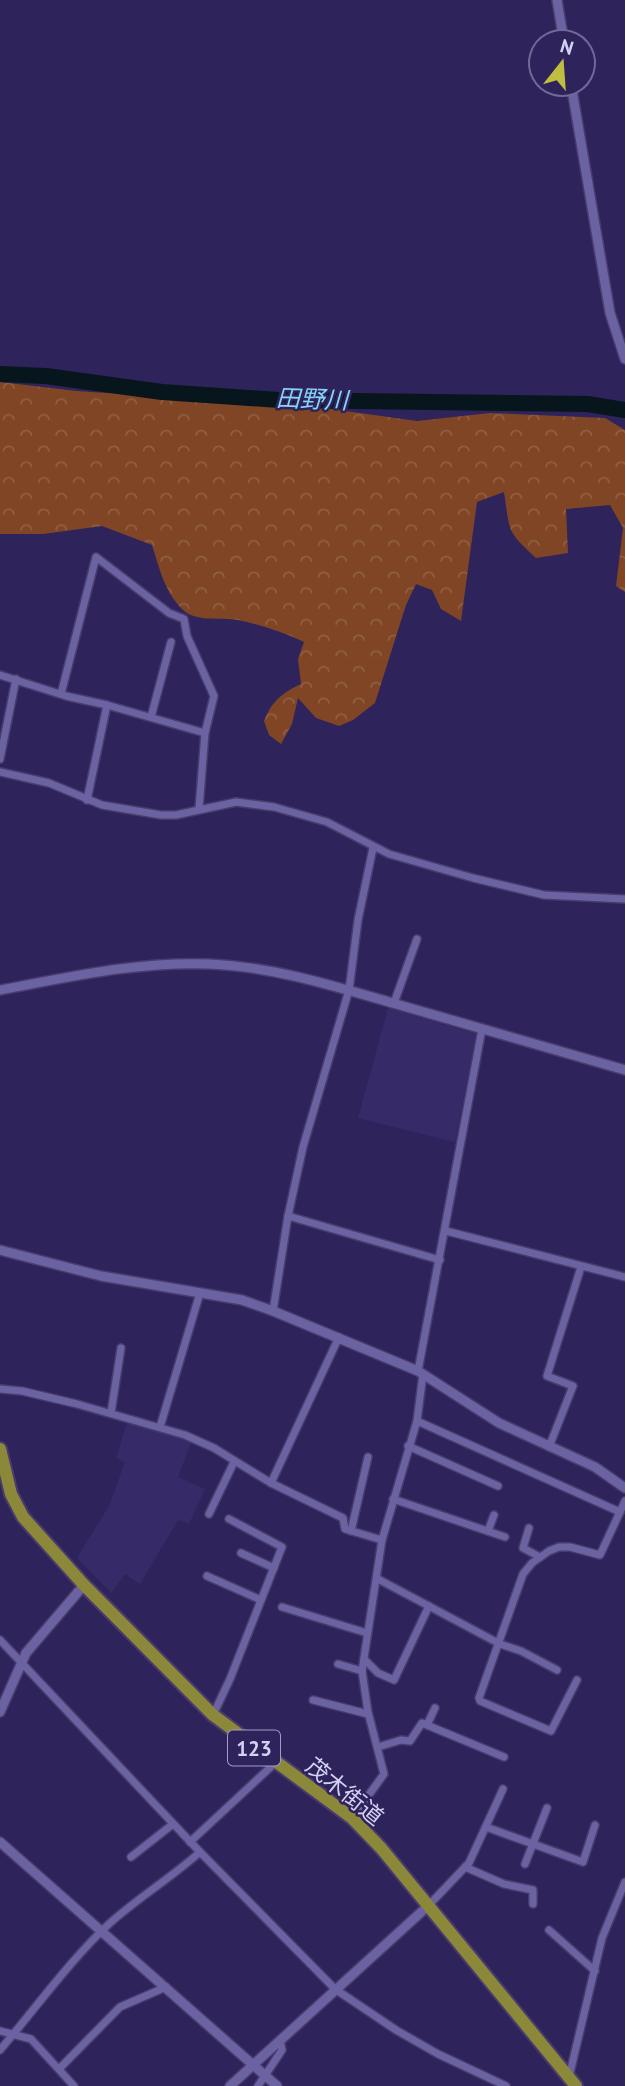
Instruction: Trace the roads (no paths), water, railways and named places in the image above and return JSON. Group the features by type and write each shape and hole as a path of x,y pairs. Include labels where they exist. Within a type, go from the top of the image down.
{"highway":[{"name":"茂木街道","path":"0,1449 5,1490 32,1528 213,1716 352,1818 429,1905 573,2081"}],"street":[{"path":"557,0 562,28"},
{"path":"574,98 610,313 625,359"},
{"path":"61,694 96,557 169,613 184,619 187,636 214,696 205,733 198,809"},
{"path":"151,717 171,642"},
{"path":"0,675 205,733"},
{"path":"0,759 16,679"},
{"path":"87,800 107,705"},
{"path":"0,772 49,783 102,805 161,815 176,815 236,802 274,807 327,822 373,848 402,859 544,895 625,899"},
{"path":"273,1311 288,1216 303,1147 349,990 358,920 373,848"},
{"path":"394,1003 417,939"},
{"path":"0,990 106,970 182,963 229,965 266,970 349,990 625,1070"},
{"path":"352,1818 384,1774 368,1714 362,1671 382,1541 417,1421 425,1328 446,1231 482,1029"},
{"path":"288,1216 440,1260"},
{"path":"446,1231 625,1277"},
{"path":"0,1250 101,1276 242,1300 273,1311 421,1373 499,1423 595,1467 625,1488"},
{"path":"549,1447 573,1386 547,1376 581,1267"},
{"path":"160,1427 200,1293"},
{"path":"271,1483 339,1337"},
{"path":"111,1413 121,1348"},
{"path":"0,1389 22,1391 111,1413 201,1442 271,1483 343,1518 345,1529 382,1541"},
{"path":"417,1421 620,1513"},
{"path":"408,1446 498,1486"},
{"path":"351,1531 368,1457"},
{"path":"209,1514 234,1462"},
{"path":"393,1499 505,1537"},
{"path":"577,1680 551,1731 480,1701 479,1698 523,1574 540,1557 559,1547 570,1547 600,1555 625,1501"},
{"path":"488,1531 494,1515"},
{"path":"213,1716 282,1547 229,1519"},
{"path":"529,1528 523,1548 540,1557"},
{"path":"241,1553 274,1568"},
{"path":"207,1576 261,1600"},
{"path":"378,1579 500,1644 521,1651 557,1670"},
{"path":"0,1712 21,1662 34,1642 84,1585"},
{"path":"364,1659 378,1673 394,1680 429,1606"},
{"path":"282,1607 367,1633"},
{"path":"0,1640 200,1853 335,1989 396,2030 438,2054 506,2086"},
{"path":"338,1664 362,1671"},
{"path":"313,1700 368,1714"},
{"path":"427,1725 435,1708"},
{"path":"378,1747 401,1740 410,1741 422,1723 504,1757"},
{"path":"190,1842 275,1763"},
{"path":"230,2086 429,1905 465,1867 503,1789"},
{"path":"525,1864 547,1808"},
{"path":"131,1857 173,1824"},
{"path":"486,1827 583,1862 595,1825"},
{"path":"0,1842 277,2086"},
{"path":"0,2050 102,1931 138,1899 200,1853"},
{"path":"465,1867 503,1884 533,1890 533,1904"},
{"path":"573,2081 606,1928 625,1882"},
{"path":"549,1930 595,1971"},
{"path":"58,2070 121,2007 166,1987"},
{"path":"0,2031 31,2039 74,2086"},
{"path":"258,2086 282,2050 280,2040"}],"waterway":[{"name":"田野川","path":"0,374 46,376 162,392 279,400 588,404 625,410"}]}
